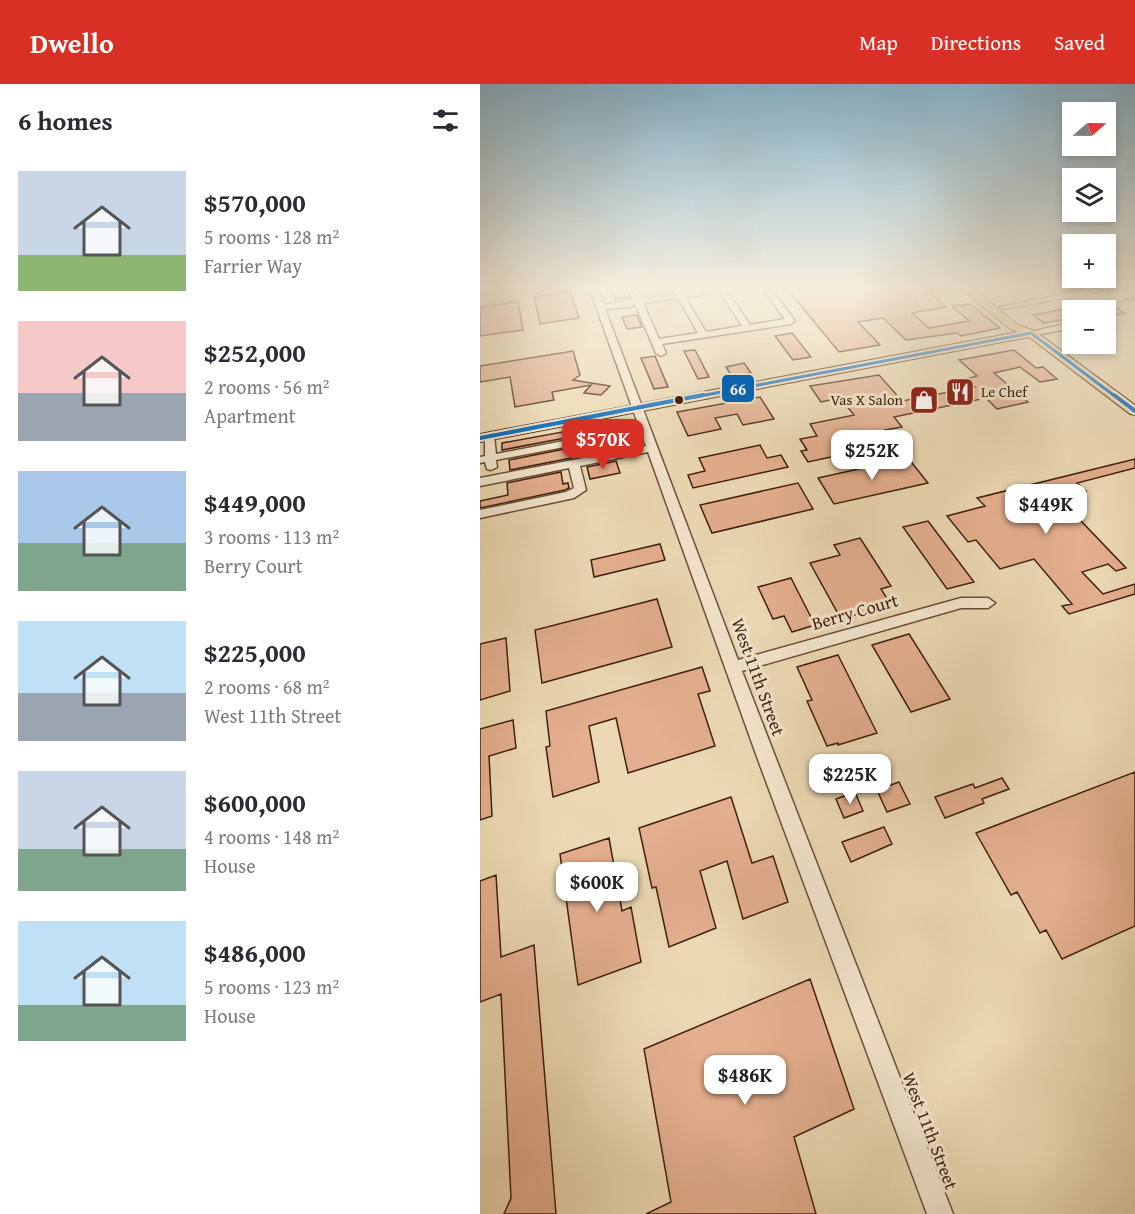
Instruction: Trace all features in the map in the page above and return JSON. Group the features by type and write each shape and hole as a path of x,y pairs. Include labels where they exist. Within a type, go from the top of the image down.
{"main road":[{"path":"484,437 995,340"},
{"path":"1040,340 1135,411"}],"street":[{"name":"West 11th Street","path":"615,340 652,448 940,1214"},
{"path":"661,353 657,342 672,340"},
{"path":"485,459 610,435 615,455"},
{"path":"484,437 486,481 652,448"},
{"path":"480,514 570,495 580,490 574,463"},
{"name":"Berry Court","path":"734,667 961,603 988,603"}],"building":[{"path":"778,340 797,340 811,357 793,360"},
{"path":"829,340 875,340 880,345 839,352"},
{"path":"695,350 709,377 698,379 684,351"},
{"path":"1014,350 1036,368 1043,367 1057,379 1040,382 1020,367 994,373 1028,402 997,409 986,398 894,417 902,427 885,430 896,443 808,462 801,451 807,450 800,439 817,436 810,424 854,415 840,398 821,402 810,386 879,375 902,401 975,387 966,379 977,376 959,360"},
{"path":"573,351 580,375 573,380 610,386 601,395 584,393 591,385 552,392 554,400 515,407 510,377 480,382 480,366"},
{"path":"655,356 668,387 654,389 641,358"},
{"path":"744,363 751,373 731,375 726,367"},
{"path":"760,397 774,419 743,425 737,414 715,418 721,429 688,436 677,412"},
{"path":"595,426 597,432 502,450 502,443"},
{"path":"630,429 636,446 622,448 615,432"},
{"path":"600,442 602,452 510,470 509,460"},
{"path":"760,445 767,458 781,455 788,467 693,488 688,475 705,471 699,458"},
{"path":"908,458 928,483 834,504 818,478"},
{"path":"1135,459 1135,468 1077,483 1086,491 1059,498 1126,568 1116,571 1108,564 1082,572 1103,594 1135,584 1135,594 1069,614 1062,606 1072,604 1034,559 1000,569 976,540 968,542 947,516 985,506 977,498"},
{"path":"616,461 620,473 590,479 587,467"},
{"path":"561,472 563,484 568,483 569,488 565,490 480,508 480,501 508,495 507,483"},
{"path":"798,483 813,509 712,533 700,505"},
{"path":"928,521 974,582 947,589 903,527"},
{"path":"860,538 891,586 881,589 891,605 841,619 810,563 840,555 834,545"},
{"path":"660,544 665,560 594,577 591,560"},
{"path":"791,578 815,625 792,632 784,616 773,619 758,587"},
{"path":"657,599 672,647 542,683 535,630"},
{"path":"909,634 950,699 911,712 872,645"},
{"path":"506,638 510,691 480,700 480,644"},
{"path":"838,655 877,733 838,745 838,743 827,746 807,701 812,700 797,667"},
{"path":"702,667 710,691 698,694 715,746 628,773 616,718 589,726 599,782 553,797 546,747 550,746 546,711"},
{"path":"513,720 516,748 489,756 492,816 480,820 480,729"},
{"path":"1135,772 1135,926 1062,959 1046,930 1040,933 1017,892 1011,895 976,833"},
{"path":"1002,778 1009,789 982,799 984,803 945,818 935,797 973,784 975,788"},
{"path":"899,782 910,804 887,812 877,790"},
{"path":"855,792 863,811 844,818 836,799"},
{"path":"731,797 752,863 773,856 788,902 743,919 727,861 700,871 716,928 669,947 656,887 652,888 639,828"},
{"path":"884,827 892,844 851,862 842,842"},
{"path":"609,838 622,911 631,907 641,962 578,985 560,854"},
{"path":"496,875 501,957 534,945 556,1214 504,1214 511,1198 501,994 480,1002 480,881"},
{"path":"810,979 854,1109 794,1137 816,1214 646,1214 671,1202 644,1049"}],"transit line":[{"name":"66","path":"480,438 996,340"},
{"name":"66","path":"1040,340 1135,411"}],"place":[{"name":"Le Chef","path":"960,392"},
{"name":"Vas X Salon","path":"924,400"}]}
